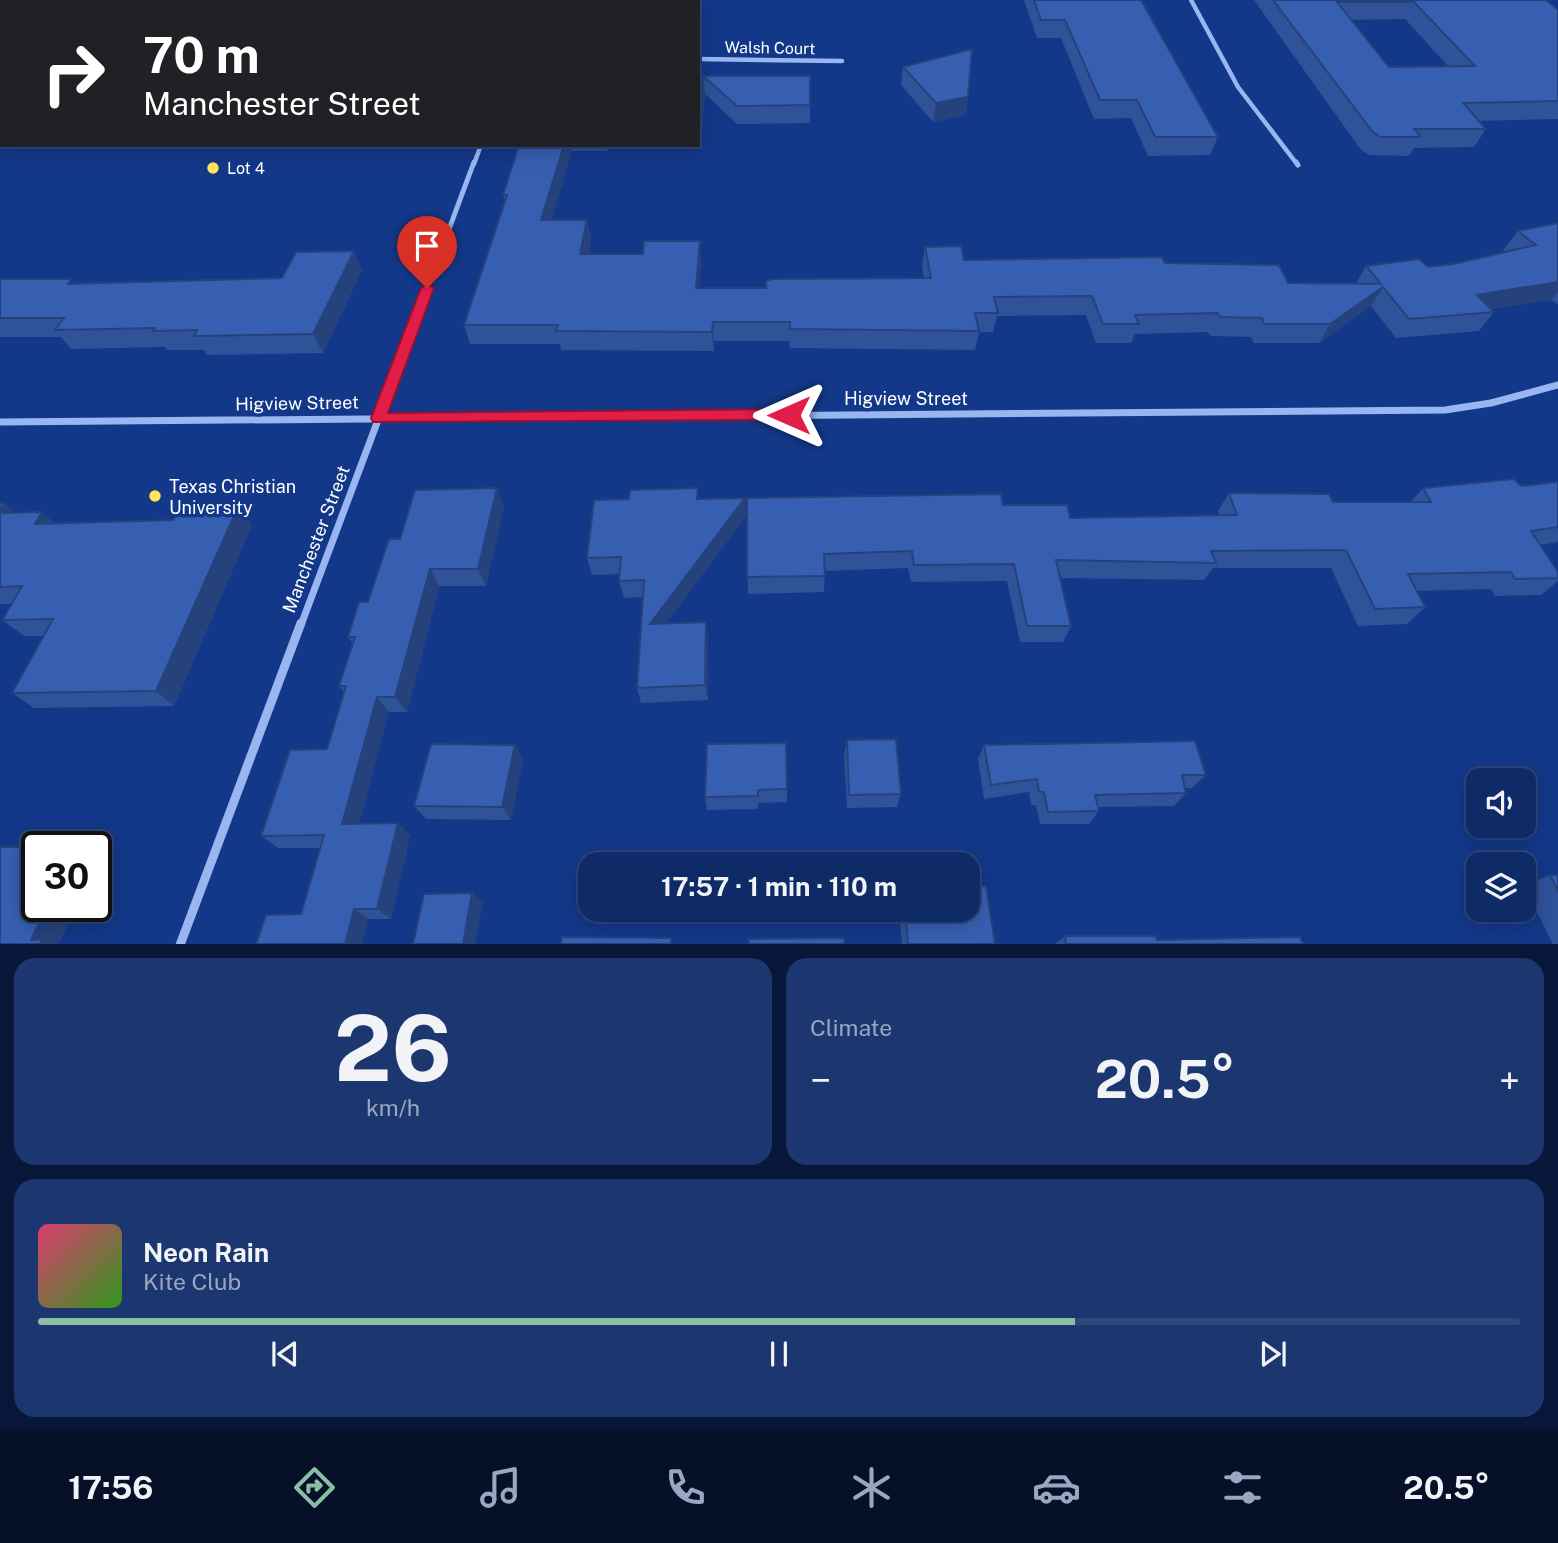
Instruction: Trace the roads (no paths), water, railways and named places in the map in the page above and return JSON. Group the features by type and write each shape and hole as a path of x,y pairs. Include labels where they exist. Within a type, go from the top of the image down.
{"street":[{"path":"1191,0 1238,87 1298,165"},
{"name":"Walsh Court","path":"700,59 842,61"},
{"name":"Manchester Street","path":"180,944 480,147"},
{"name":"Higview Street","path":"0,422 1445,410 1491,403 1558,385"}],"place":[{"name":"Lot 4","path":"213,168"},
{"name":"Texas Christian University","path":"155,496"}]}
